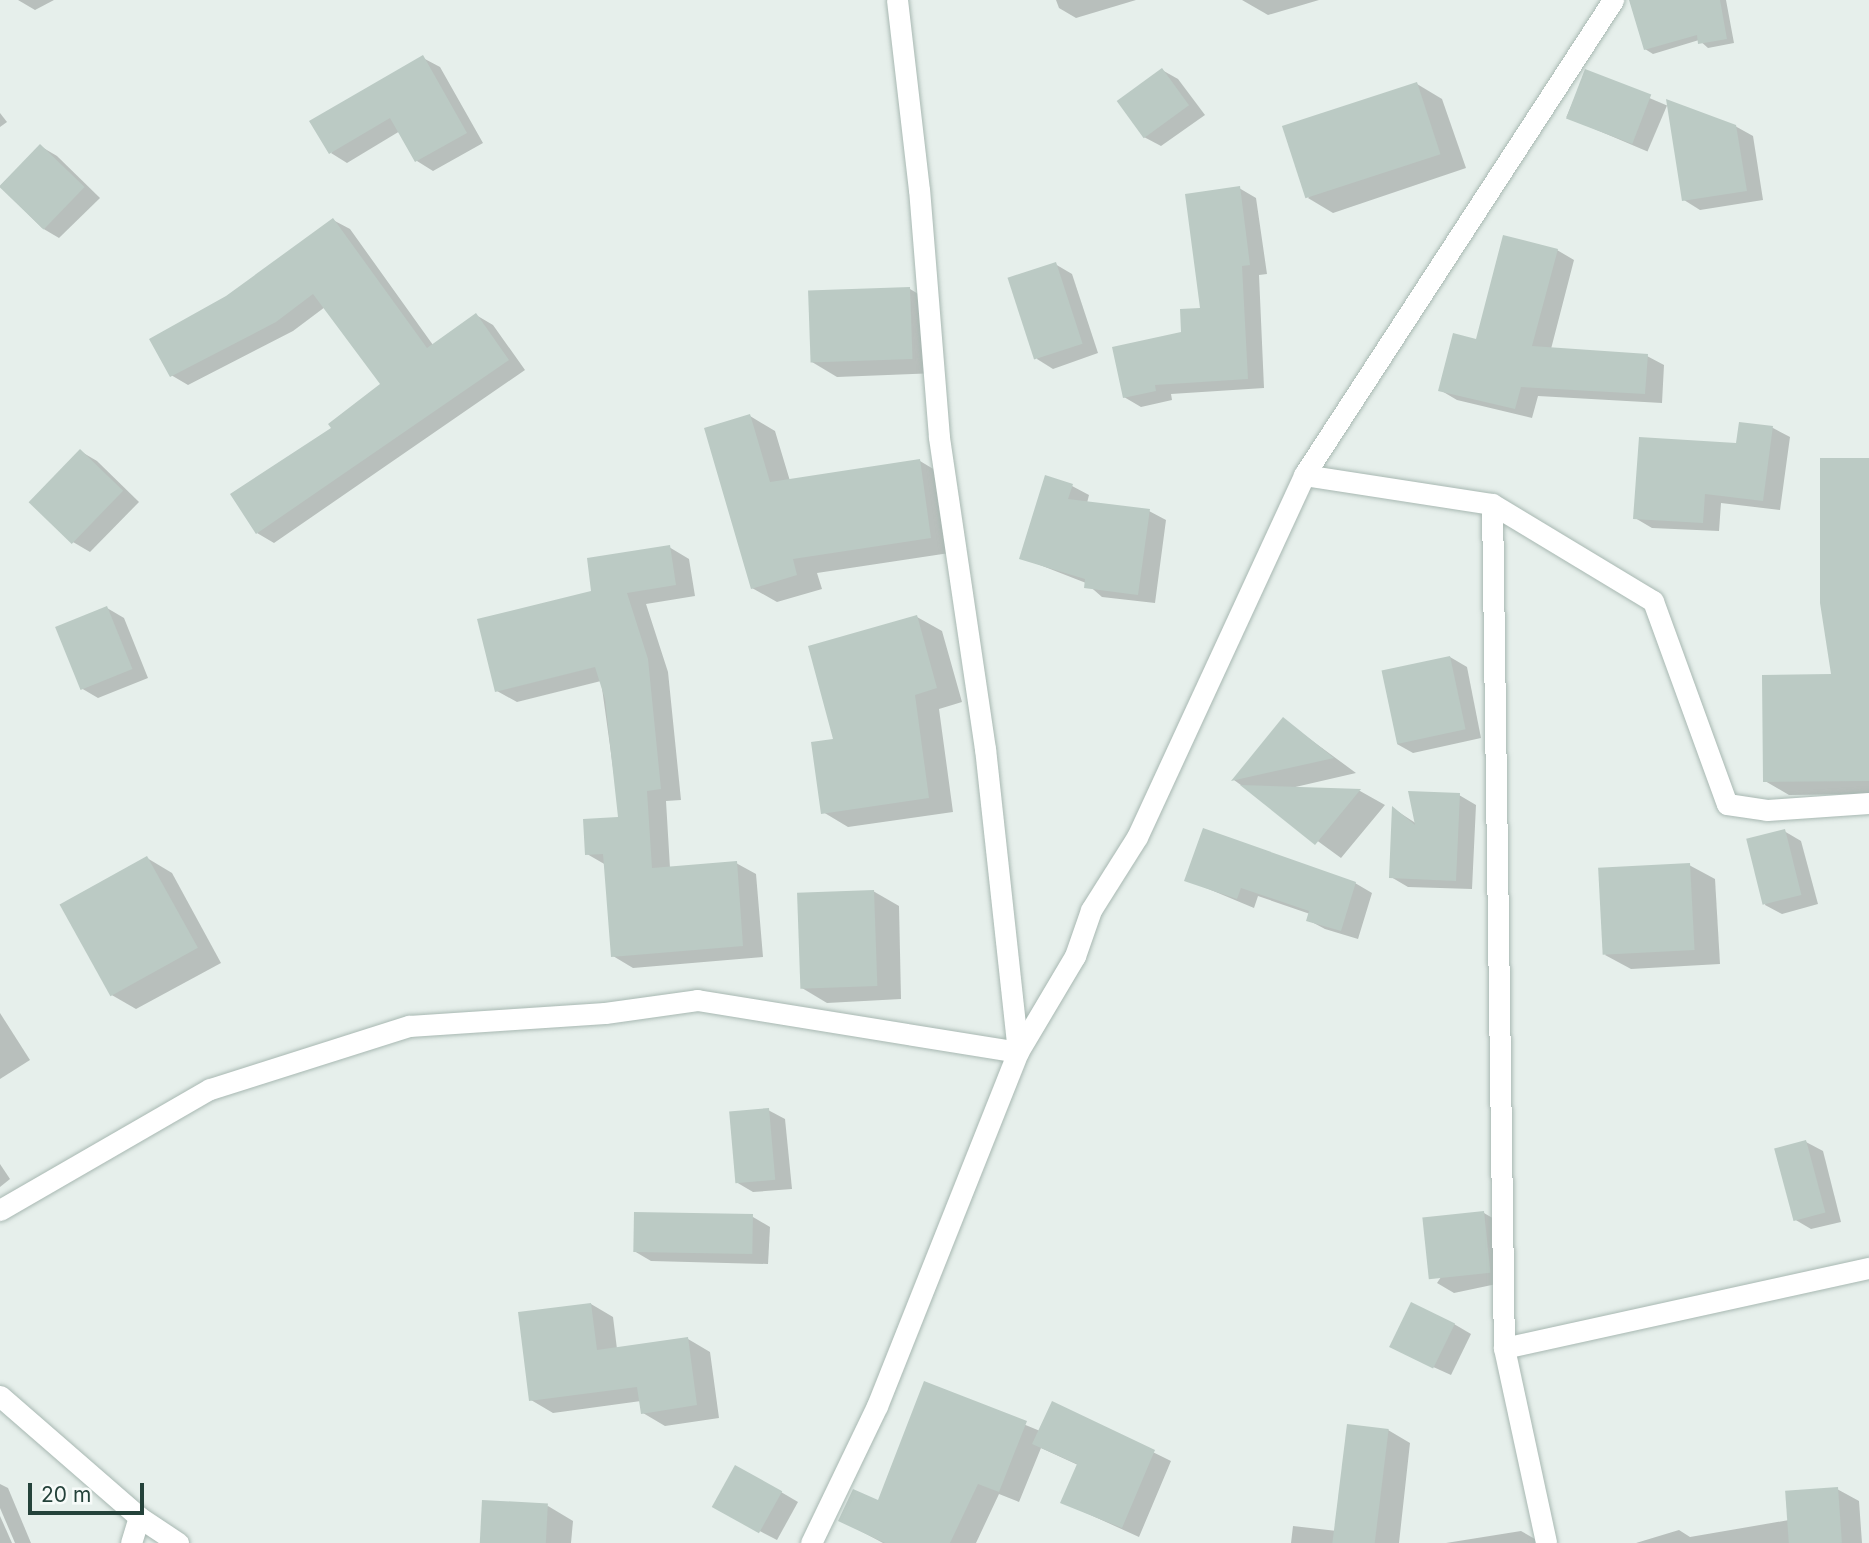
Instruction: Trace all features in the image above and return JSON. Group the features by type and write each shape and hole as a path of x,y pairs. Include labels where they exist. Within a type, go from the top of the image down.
{"street":[{"path":"897,0 920,202 939,437 985,749 1018,1052"},
{"path":"811,1543 877,1406 1018,1052 1075,956 1091,910 1137,837 1304,475 1613,0"},
{"path":"1304,475 1492,505 1653,601 1727,804 1768,810 1869,803"},
{"path":"1492,505 1504,1348 1546,1543"},
{"path":"0,1210 210,1089 409,1026 605,1013 697,1000 1018,1052"},
{"path":"1504,1348 1869,1268"},
{"path":"0,1396 139,1517 178,1543"},
{"path":"131,1543 139,1517"}],"building":[{"path":"1629,0 1720,0 1727,39 1698,44 1697,35 1644,50"},
{"path":"423,55 467,133 415,162 390,118 329,154 309,121"},
{"path":"1162,68 1189,105 1144,138 1117,101"},
{"path":"1585,69 1651,94 1632,144 1566,118"},
{"path":"1417,82 1440,154 1305,198 1282,126"},
{"path":"1666,99 1736,125 1747,191 1682,201"},
{"path":"40,144 85,187 44,230 0,187"},
{"path":"1240,186 1250,265 1242,266 1248,379 1155,385 1156,391 1123,398 1112,347 1181,332 1180,309 1200,308 1185,194"},
{"path":"333,218 427,348 476,313 509,360 256,534 230,494 331,428 328,424 380,384 313,294 276,322 170,377 149,339 226,296"},
{"path":"1503,235 1558,249 1532,346 1648,354 1645,394 1521,387 1515,409 1438,391 1453,333 1476,339"},
{"path":"1056,262 1083,344 1034,360 1007,278"},
{"path":"910,287 913,359 811,363 808,291"},
{"path":"750,414 770,482 920,459 931,538 793,559 797,575 751,589 704,428"},
{"path":"1739,422 1773,426 1763,501 1705,494 1703,523 1633,519 1639,437 1736,443"},
{"path":"80,449 123,491 72,544 29,502"},
{"path":"1820,458 1869,458 1869,781 1763,782 1762,675 1831,674 1820,603"},
{"path":"1045,475 1073,484 1068,499 1150,509 1138,595 1084,588 1085,579 1019,559"},
{"path":"670,545 676,585 627,593 648,659 661,789 647,791 652,868 737,861 743,946 611,957 603,854 585,855 583,819 618,817 605,699 595,667 495,692 477,619 591,591 587,558"},
{"path":"107,606 132,669 81,690 55,627"},
{"path":"917,615 937,688 915,695 929,798 821,814 811,742 833,739 808,646"},
{"path":"1450,656 1466,729 1397,744 1382,671"},
{"path":"1283,717 1334,758 1231,781"},
{"path":"1240,785 1361,789 1315,845"},
{"path":"1408,791 1460,793 1456,881 1389,878 1392,806 1415,825"},
{"path":"1203,828 1356,882 1341,931 1306,921 1309,911 1241,888 1237,899 1184,881"},
{"path":"1785,829 1801,895 1763,905 1746,839"},
{"path":"147,856 198,948 110,996 60,904"},
{"path":"1690,863 1695,950 1603,955 1598,868"},
{"path":"874,890 877,986 800,989 797,893"},
{"path":"769,1108 775,1180 735,1183 729,1111"},
{"path":"1806,1140 1825,1212 1794,1221 1774,1149"},
{"path":"1484,1211 1490,1273 1429,1279 1422,1217"},
{"path":"634,1212 753,1214 752,1254 633,1252"},
{"path":"1411,1302 1455,1323 1433,1368 1389,1347"},
{"path":"591,1303 597,1350 688,1337 697,1405 641,1414 637,1387 529,1401 518,1312"},
{"path":"924,1381 1027,1421 999,1492 978,1484 950,1543 885,1543 838,1521 853,1489 878,1500"},
{"path":"1052,1401 1155,1450 1122,1528 1060,1503 1077,1464 1032,1444"},
{"path":"1347,1424 1389,1429 1375,1543 1332,1543"},
{"path":"735,1465 782,1491 759,1533 712,1507"},
{"path":"1838,1487 1842,1543 1789,1543 1785,1491"},
{"path":"482,1500 548,1503 546,1543 480,1543"}]}
